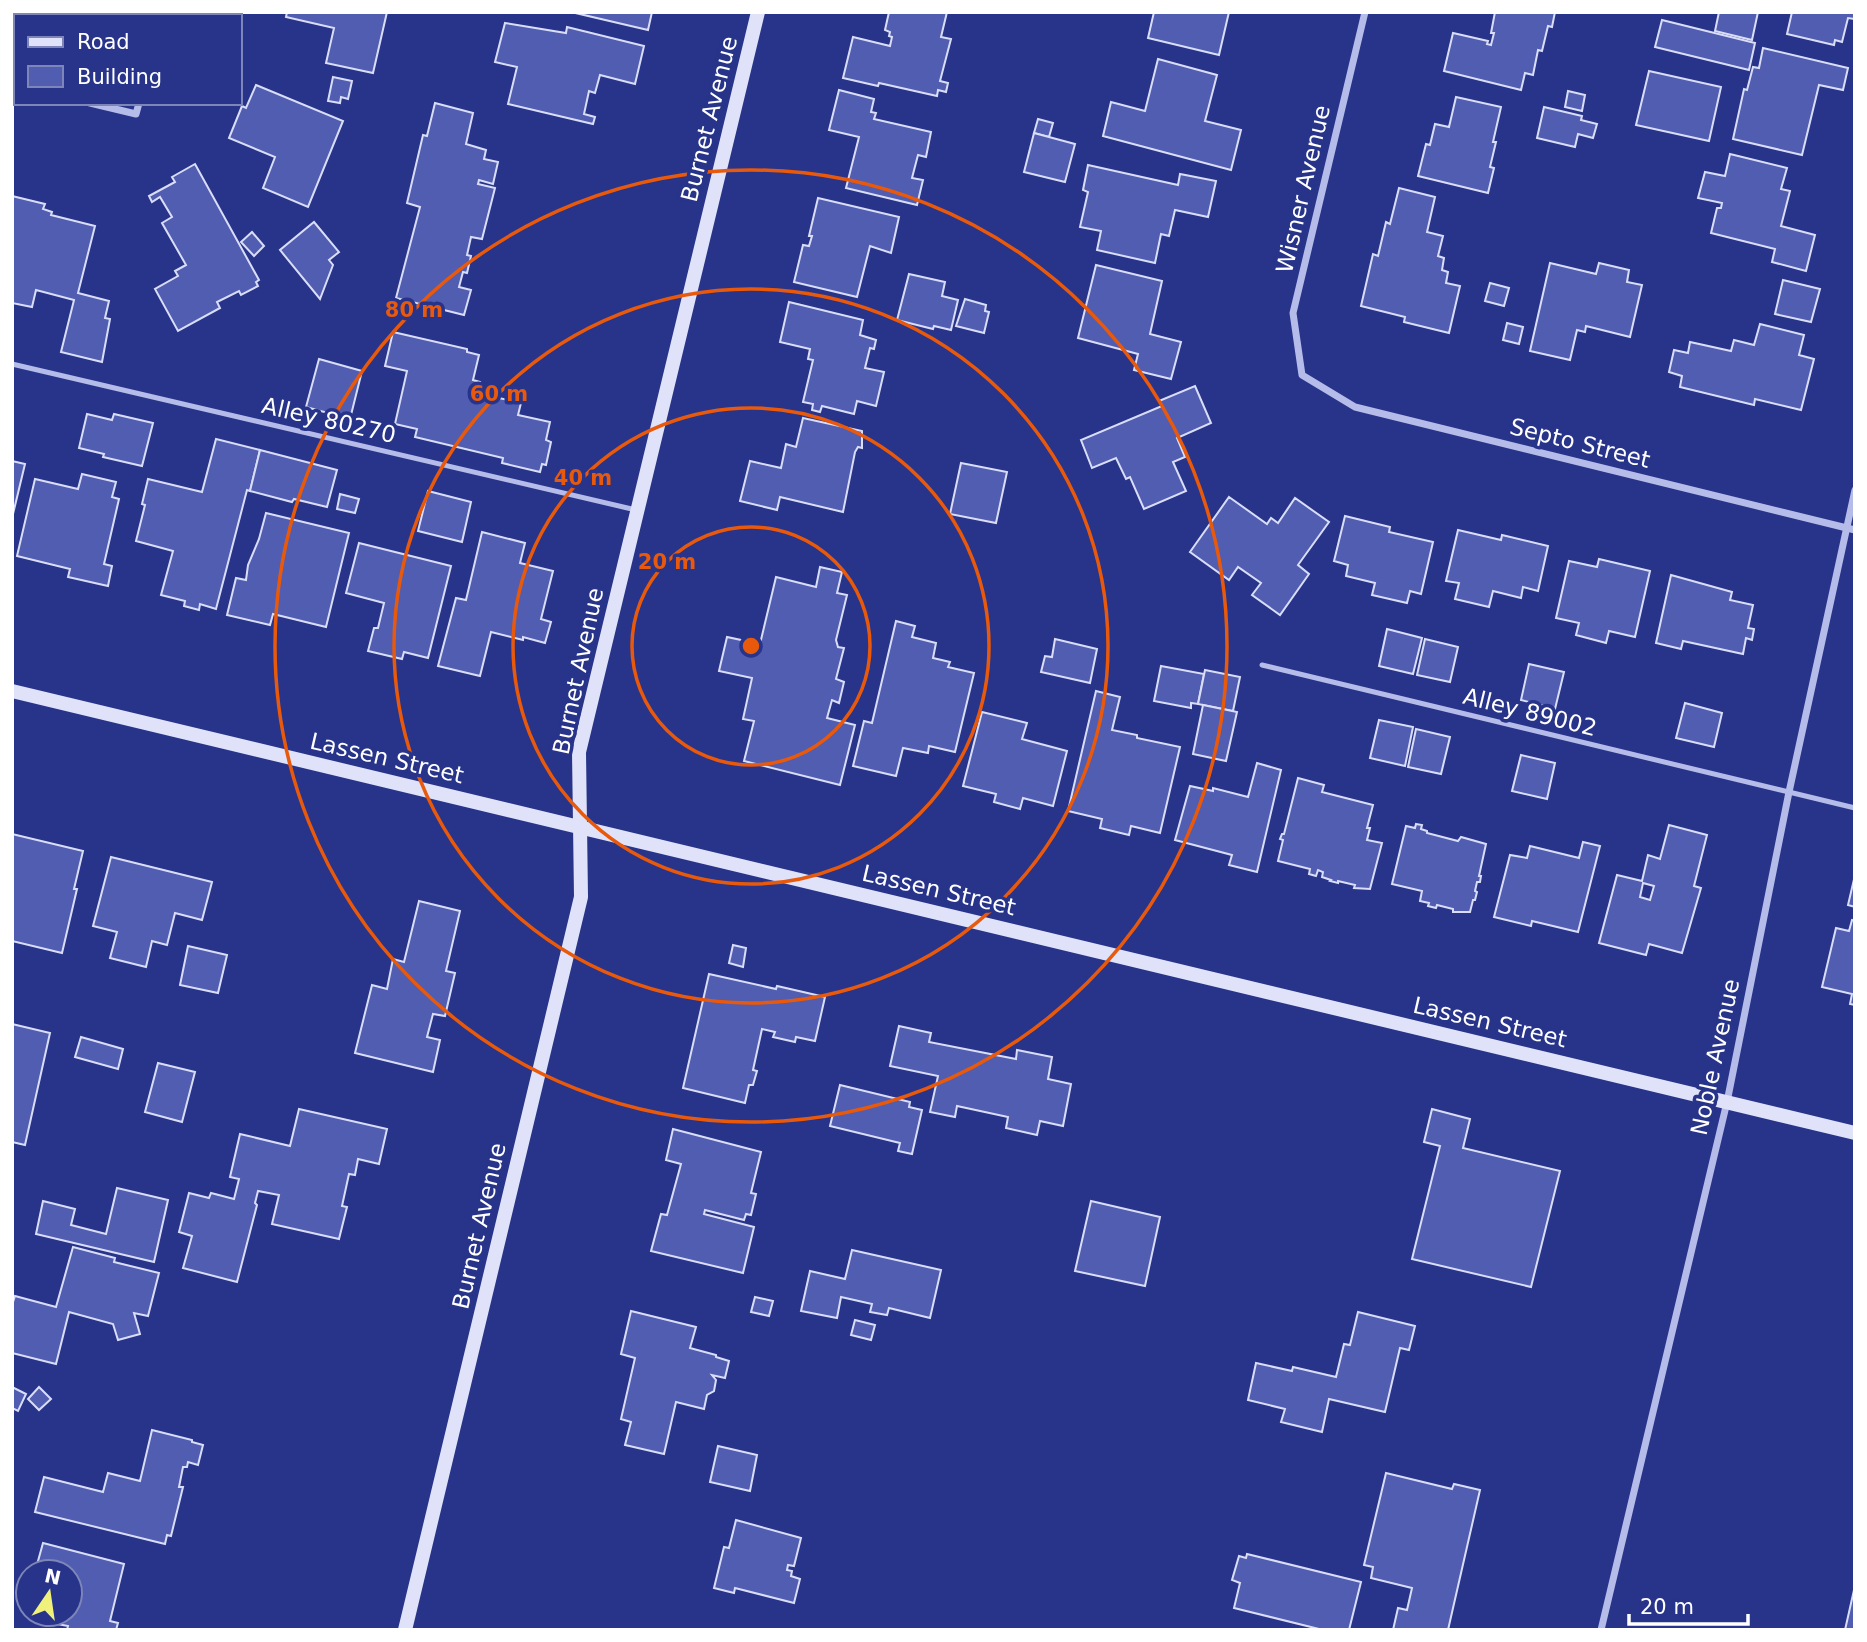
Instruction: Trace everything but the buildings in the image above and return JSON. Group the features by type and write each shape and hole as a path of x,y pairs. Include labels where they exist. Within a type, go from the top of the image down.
{"main road":[{"name":"Burnet Avenue","path":"405,1630 581,897 579,752 758,12"},
{"name":"Lassen Street","path":"12,691 1855,1133"}],"street":[{"name":"Wisner Avenue","path":"1303,375 1293,313 1365,12"},
{"path":"98,105 136,114 138,105"},
{"name":"Septo Street","path":"1303,375 1355,407 1855,530"},
{"name":"Noble Avenue","path":"1601,1630 1727,1102 1789,792 1855,490"}],"lane":[{"name":"Alley 80270","path":"12,365 638,510"},
{"name":"Alley 89002","path":"1262,665 1855,808"}]}
